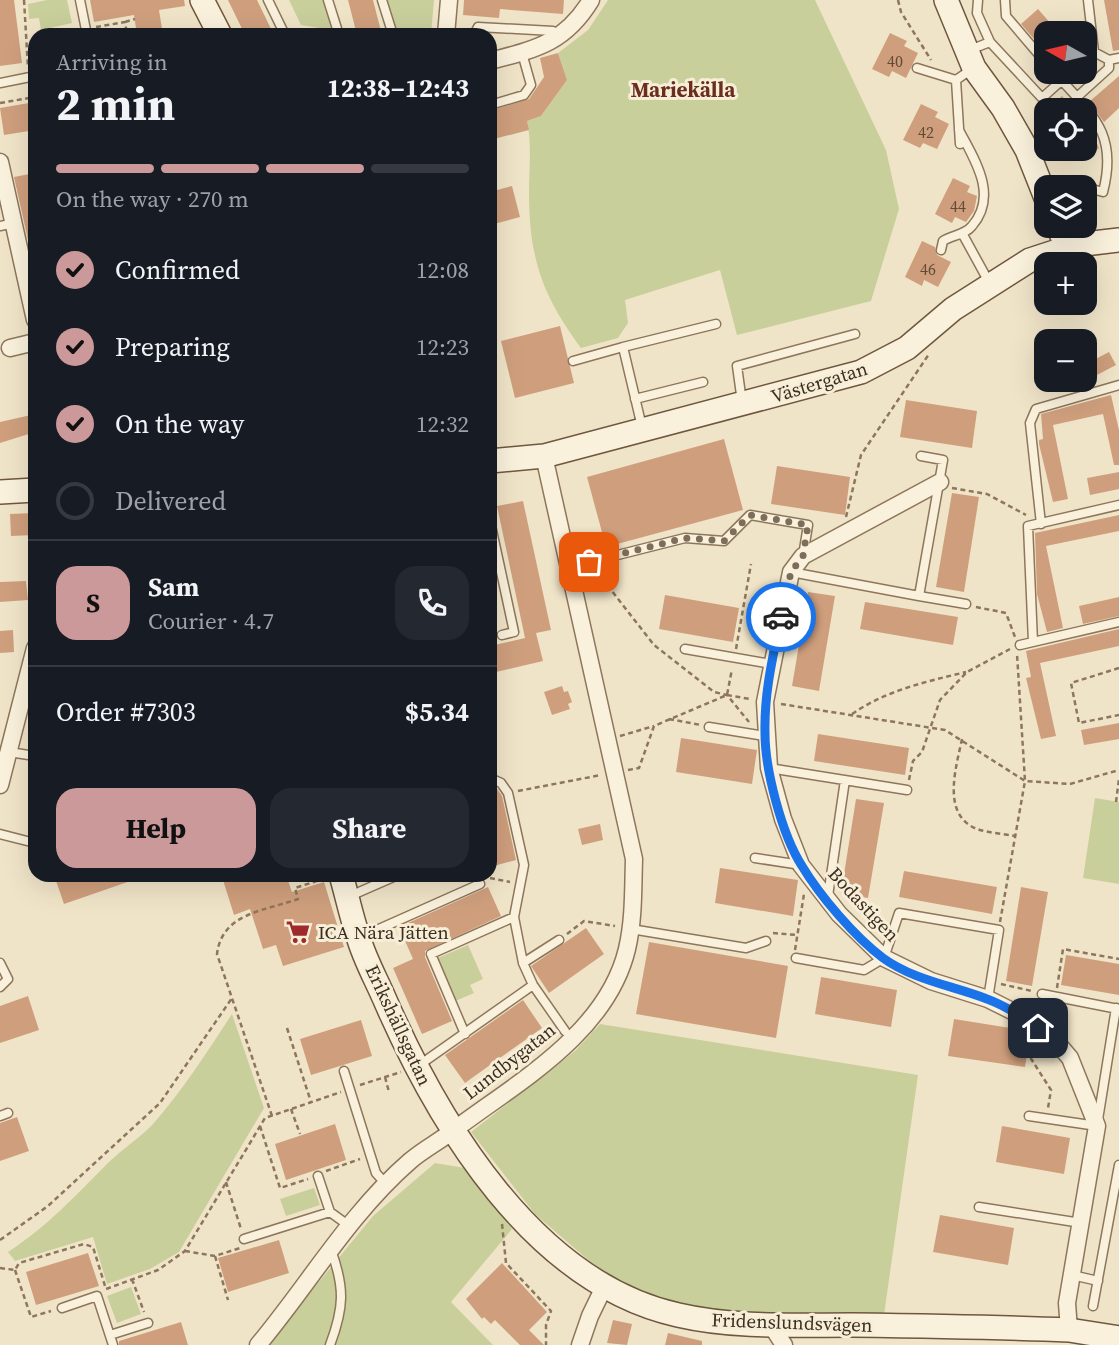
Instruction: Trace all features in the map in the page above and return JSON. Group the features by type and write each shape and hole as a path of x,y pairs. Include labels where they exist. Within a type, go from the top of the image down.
{"street":[{"path":"202,0 216,28"},
{"path":"447,28 449,0"},
{"path":"497,59 557,38 579,20 592,0"},
{"path":"946,0 966,66 1003,108 1040,175"},
{"path":"0,162 7,225 28,296"},
{"path":"1063,238 1067,248"},
{"name":"Västergatan","path":"497,460 544,456 862,372 907,348 990,284 1030,260 1067,248 1119,240"},
{"path":"10,348 28,344"},
{"name":"Lundbygatan","path":"258,1345 348,1225 386,1184 411,1160 569,1042 605,998 627,952 631,929 634,859 544,456"},
{"name":"Bodastigen","path":"940,482 803,556 791,572 771,664 760,735 783,819 804,869 827,899 884,958 931,981 988,999 1053,1038 1070,1058 1097,1126"},
{"path":"0,492 28,490"},
{"path":"0,785 4,751 28,671"},
{"name":"Erikshällsgatan","path":"338,882 347,898 358,939 417,1067 454,1130"},
{"path":"1069,1330 1067,1303 1097,1126"},
{"name":"Fridenslundsvägen","path":"454,1130 494,1187 525,1223 565,1260 605,1285 677,1315 771,1325 1069,1330 1119,1338"},
{"path":"580,1345 590,1315 605,1285"},
{"path":"771,1325 784,1345"}],"lane":[{"path":"80,0 85,28"},
{"path":"268,0 282,28"},
{"path":"328,0 337,28"},
{"path":"382,0 391,28"},
{"path":"978,0 977,13 990,42 1042,98 1058,84"},
{"path":"1005,0 1006,16 1034,49"},
{"path":"1088,0 1090,21"},
{"path":"478,28 497,28"},
{"path":"497,28 553,31 557,38"},
{"path":"917,68 940,74 966,66 990,42"},
{"path":"497,103 524,96 531,85 522,52"},
{"path":"1097,54 1109,60 1119,58"},
{"path":"1077,97 1109,68 1109,60"},
{"path":"960,144 966,66"},
{"path":"0,83 28,78"},
{"path":"1066,84 1097,116 1110,140 1108,178 1103,192 1097,190"},
{"path":"941,250 943,241 973,226 985,200 985,187 959,130"},
{"path":"962,233 990,284"},
{"path":"573,361 716,324"},
{"path":"743,405 737,366 855,334"},
{"path":"623,347 643,431"},
{"path":"635,399 703,382"},
{"path":"1041,524 1030,423 1036,409 1119,384"},
{"path":"919,596 943,460 921,456"},
{"path":"1033,642 1028,526 1119,505"},
{"path":"570,567 685,538 724,541 750,515 808,525 803,556"},
{"path":"497,553 514,632 502,635"},
{"path":"791,572 966,604"},
{"path":"1018,645 1119,622"},
{"path":"685,649 771,664"},
{"path":"709,727 760,735"},
{"path":"4,751 28,755"},
{"path":"769,768 907,790"},
{"path":"827,899 845,780"},
{"path":"497,781 508,793 524,865 514,917 523,963 533,985 565,1031"},
{"path":"0,834 28,841"},
{"path":"755,858 804,869"},
{"path":"347,898 382,882"},
{"path":"358,939 480,884"},
{"path":"796,958 864,970 884,958 899,913 999,930 988,999"},
{"path":"465,1034 431,954 514,917"},
{"path":"631,929 746,948 766,941"},
{"path":"523,963 559,940"},
{"path":"0,963 8,979 0,987"},
{"path":"417,1067 533,985"},
{"path":"1029,1116 1097,1126 1117,1009 1042,994"},
{"path":"344,1071 376,1173 386,1184"},
{"path":"1093,1306 1119,1165"},
{"path":"318,1176 330,1212 348,1225"},
{"path":"979,1207 1081,1223"},
{"path":"244,1239 330,1212"},
{"path":"330,1345 339,1321 343,1291 331,1250"},
{"path":"1072,1275 1098,1281"},
{"path":"62,1308 97,1296 113,1345"},
{"path":"110,1335 148,1323"}],"path":[{"path":"24,0 28,38"},
{"path":"898,0 901,12 940,74"},
{"path":"102,28 135,19"},
{"path":"125,22 126,28"},
{"path":"0,103 28,98"},
{"path":"839,537 861,455 930,352"},
{"path":"940,482 950,488 987,494 1026,513 1028,526"},
{"path":"589,562 654,645 714,692 933,727 961,739 1025,781 1070,783 1119,770"},
{"path":"751,564 727,695 760,735"},
{"path":"966,604 1006,613 1018,645 1025,781 999,930"},
{"path":"852,715 873,700 902,688 967,671 1018,645"},
{"path":"1119,668 1071,683 1070,693 1079,723 1119,715"},
{"path":"907,790 913,761 922,752 940,701 967,671"},
{"path":"609,740 654,726 727,695"},
{"path":"670,719 709,727"},
{"path":"508,793 639,768 654,726"},
{"path":"961,739 953,788 955,803 962,817 977,829 1016,836"},
{"path":"1116,802 1119,779"},
{"path":"796,958 804,869"},
{"path":"497,879 520,884"},
{"path":"272,1115 217,954 224,931 231,922 298,899 295,888 314,882"},
{"path":"559,940 584,921 631,929"},
{"path":"766,941 774,932 797,935"},
{"path":"1046,1119 1051,1090 1030,1057 1037,1026 1055,1016 1063,949 1119,959"},
{"path":"991,981 1042,994"},
{"path":"0,1240 48,1206 160,1103 232,998"},
{"path":"287,1028 311,1102"},
{"path":"62,1308 31,1317 15,1270 19,1263 84,1244 93,1248 106,1289 158,1270 185,1251 264,1118 417,1067"},
{"path":"385,1077 389,1092"},
{"path":"291,1109 300,1133"},
{"path":"260,1126 280,1188 370,1155"},
{"path":"185,1251 215,1256 240,1248 244,1239 226,1182"},
{"path":"500,1221 506,1240 506,1263 551,1311 546,1345"},
{"path":"215,1256 228,1300"},
{"path":"0,1268 15,1270"},
{"path":"132,1279 148,1323"}],"green space":[{"path":"67,0 72,23 41,28 39,18 29,19 28,4"},
{"path":"289,0 326,0 336,28 301,25"},
{"path":"382,0 434,0 432,28 391,28"},
{"path":"608,0 815,0 886,150 899,209 871,301 737,335 720,270 625,300 628,323 618,338 581,348 547,293 535,256 530,215 530,147 527,121 541,116 567,80 558,53 588,30"},
{"path":"1095,798 1119,802 1119,884 1083,878"},
{"path":"468,945 483,979 470,985 474,993 453,1002 448,990 451,988 438,958"},
{"path":"232,1014 264,1108 179,1252 150,1269 107,1284 93,1237 15,1261 8,1252 49,1221 113,1158 153,1124 185,1084"},
{"path":"600,1024 918,1075 884,1315 747,1316 679,1308 609,1278 535,1214 471,1132 575,1051"},
{"path":"435,1163 465,1168 512,1229 451,1302 493,1345 267,1345 373,1216"},
{"path":"314,1188 320,1205 286,1216 280,1199"},
{"path":"131,1287 141,1314 117,1323 107,1296"}],"building":[{"path":"0,0 14,0 22,63 0,66"},
{"path":"90,0 184,0 185,6 159,10 162,28 136,28 134,15 94,22"},
{"path":"228,0 257,0 271,28 242,28"},
{"path":"348,0 373,0 380,28 355,28"},
{"path":"464,0 564,0 563,14 500,9 499,18 463,15"},
{"path":"1104,0 1119,0 1119,50 1113,51"},
{"path":"1038,9 1048,21 1034,21 1034,39 1021,24"},
{"path":"890,33 907,41 904,46 918,53 906,78 892,71 889,77 872,69"},
{"path":"558,53 567,80 541,116 527,121 529,130 497,138 497,109 529,99 544,77 540,58"},
{"path":"1119,76 1119,108 1104,122 1097,113 1097,98 1094,98"},
{"path":"28,103 28,131 4,135 0,108"},
{"path":"921,104 938,112 935,117 949,124 937,149 923,143 920,148 903,140"},
{"path":"28,174 28,240 14,177"},
{"path":"953,178 970,186 967,192 977,196 974,211 966,222 955,217 952,223 935,214"},
{"path":"512,186 520,217 497,223 497,190"},
{"path":"922,241 935,247 937,255 951,262 938,287 924,280 922,286 905,277"},
{"path":"560,326 574,383 515,398 501,341"},
{"path":"1109,352 1116,365 1097,375 1097,358"},
{"path":"1111,395 1119,430 1119,465 1114,465 1103,414 1053,425 1068,499 1053,502 1039,444 1039,440 1043,439 1041,414"},
{"path":"906,400 977,411 972,448 900,437"},
{"path":"28,416 28,434 0,443 0,422"},
{"path":"724,439 743,510 606,547 587,477"},
{"path":"777,466 850,477 845,515 771,504"},
{"path":"1119,472 1119,489 1090,495 1087,478"},
{"path":"952,493 979,497 964,592 936,587"},
{"path":"523,501 551,630 536,633 543,661 497,672 497,644 525,638 497,506"},
{"path":"28,513 28,535 11,536 10,514"},
{"path":"1119,515 1119,531 1046,546 1063,628 1047,632 1037,594 1035,533"},
{"path":"26,581 28,600 0,602 0,582"},
{"path":"808,592 835,596 819,691 792,686"},
{"path":"665,595 739,608 733,642 659,629"},
{"path":"1119,597 1119,616 1083,624 1079,606"},
{"path":"865,602 958,617 953,645 860,629"},
{"path":"1119,629 1119,646 1040,663 1056,736 1041,739 1026,678 1031,677 1026,651"},
{"path":"13,630 14,652 0,653 0,631"},
{"path":"562,686 564,692 568,691 572,702 568,704 570,709 552,715 544,692"},
{"path":"1119,723 1119,739 1084,745 1081,730"},
{"path":"818,734 909,748 905,775 814,761"},
{"path":"681,738 757,750 752,784 676,772"},
{"path":"497,789 502,796 516,860 497,865"},
{"path":"856,799 884,803 868,898 841,893"},
{"path":"600,824 603,840 582,845 578,829"},
{"path":"720,868 798,880 793,916 715,903"},
{"path":"904,871 997,887 992,914 899,897"},
{"path":"56,882 128,882 64,904"},
{"name":"ICA Nära Jätten","path":"224,882 288,882 292,892 324,882 344,947 283,966 276,945 263,949 250,909 234,915"},
{"path":"488,887 501,916 425,951 425,957 452,1021 422,1034 393,968 413,959 399,927"},
{"path":"1021,887 1048,892 1032,986 1006,981"},
{"path":"586,928 604,954 549,993 531,966"},
{"path":"649,942 788,966 776,1038 636,1014"},
{"path":"1066,955 1119,964 1119,995 1061,985"},
{"path":"821,977 897,990 891,1027 815,1014"},
{"path":"28,996 39,1030 0,1043 0,1006"},
{"path":"523,1000 542,1028 465,1083 445,1055"},
{"path":"954,1019 1022,1030 1030,1035 1025,1067 948,1056"},
{"path":"361,1020 372,1056 311,1075 300,1039"},
{"path":"17,1117 29,1151 0,1161 0,1123"},
{"path":"335,1124 346,1160 286,1180 275,1144"},
{"path":"1002,1126 1070,1138 1064,1174 996,1162"},
{"path":"940,1215 1014,1228 1008,1265 933,1252"},
{"path":"279,1240 289,1273 228,1292 218,1258"},
{"path":"88,1253 99,1286 36,1305 26,1272"},
{"path":"502,1263 547,1312 529,1330 544,1345 520,1345 495,1320 491,1324 484,1317 482,1319 466,1299"},
{"path":"613,1320 632,1324 627,1345 607,1343"},
{"path":"181,1322 188,1345 119,1345 119,1341"},
{"path":"668,1333 702,1341 702,1345 665,1345"}],"way so far":[{"path":"589,562 685,538 724,541 750,515 808,525 803,556 791,572 781,617"}],"place":[{"name":"ICA Nära Jätten","path":"298,932"}],"district":[{"name":"Mariekälla","path":"683,89"}],"route":[{"path":"781,617 765,702 765,736 769,768 783,819 801,865 839,914 884,958 931,981 988,999 1038,1028"}]}
